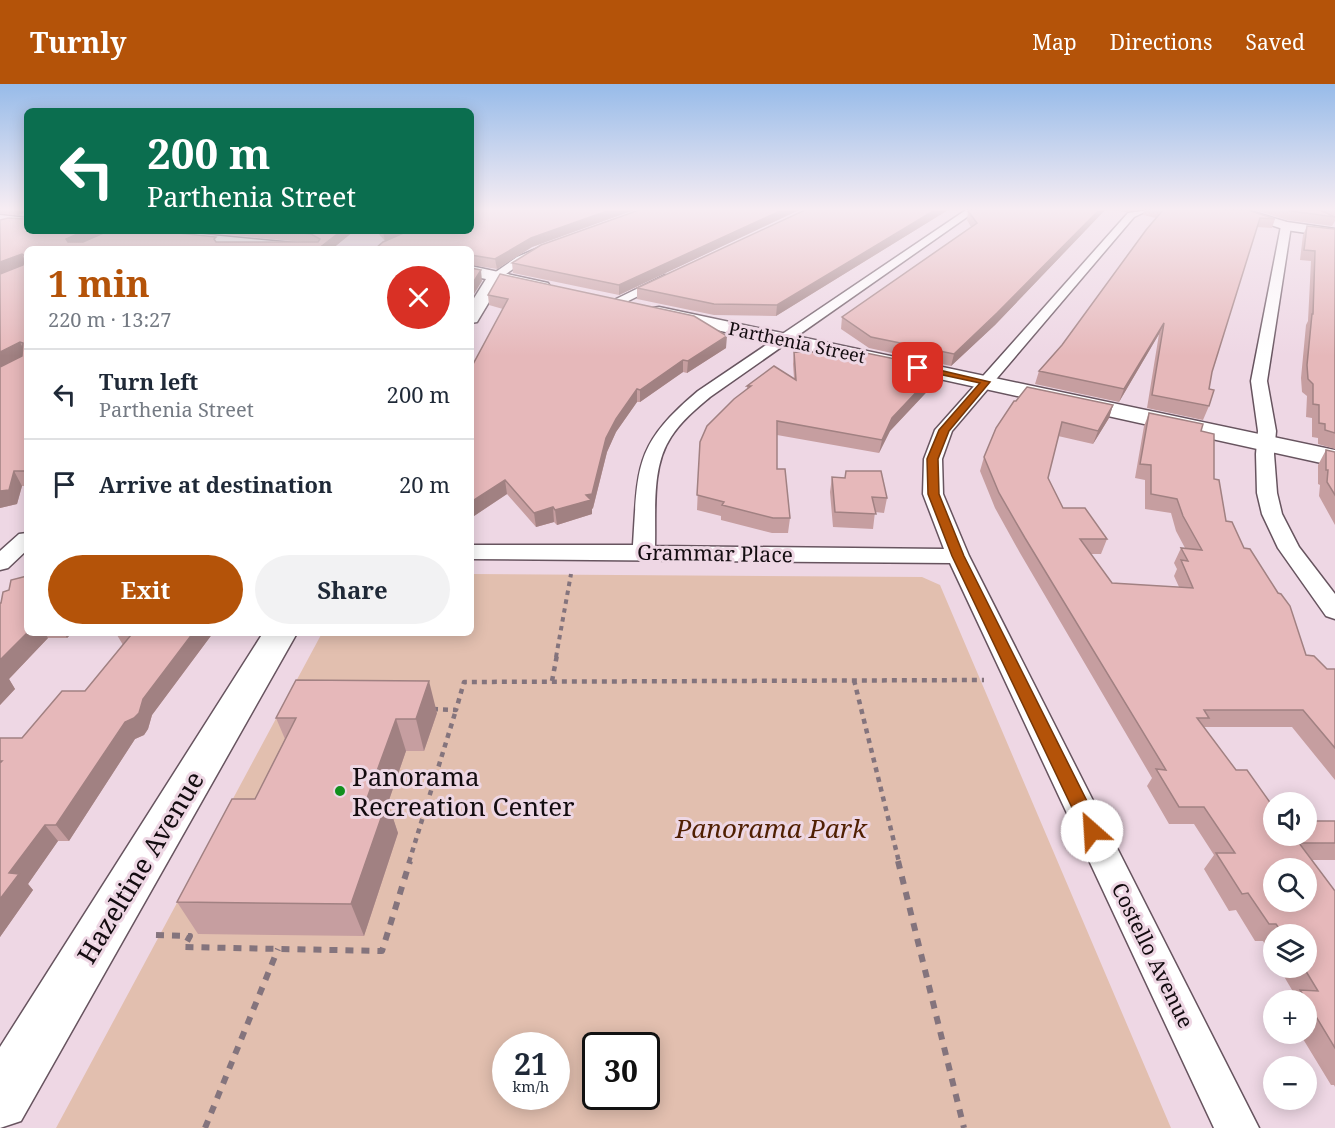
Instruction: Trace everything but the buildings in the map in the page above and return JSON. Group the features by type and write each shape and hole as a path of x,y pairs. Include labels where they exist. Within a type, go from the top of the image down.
{"street":[{"path":"474,313 496,276 524,259"},
{"path":"644,552 649,471 658,442 676,419 704,394 902,259"},
{"name":"Costello Avenue","path":"1094,259 944,430 933,459 933,494 958,556 1237,1128"},
{"path":"1280,259 1259,381 1268,443 1265,454 1267,493 1272,514 1290,548 1335,611"},
{"path":"474,272 561,290"},
{"path":"616,302 678,273"},
{"name":"Parthenia Street","path":"594,297 1335,458"},
{"name":"Grammar Place","path":"474,552 958,556"},
{"name":"Hazeltine Avenue","path":"0,1100 278,636"}],"path":[{"path":"552,681 571,574"},
{"path":"854,680 964,1128"},
{"path":"156,935 190,936 184,947 382,951 464,682 984,680"},
{"path":"421,709 456,710"},
{"path":"205,1128 278,949"}],"green space":[{"name":"Panorama Park","path":"474,574 922,577 940,585 1171,1128 56,1128 320,636 474,636"}],"place":[{"name":"Panorama Recreation Center","path":"340,791"}],"route":[{"path":"918,368 986,382 944,430 933,459 933,494 958,556 1092,831"}]}
